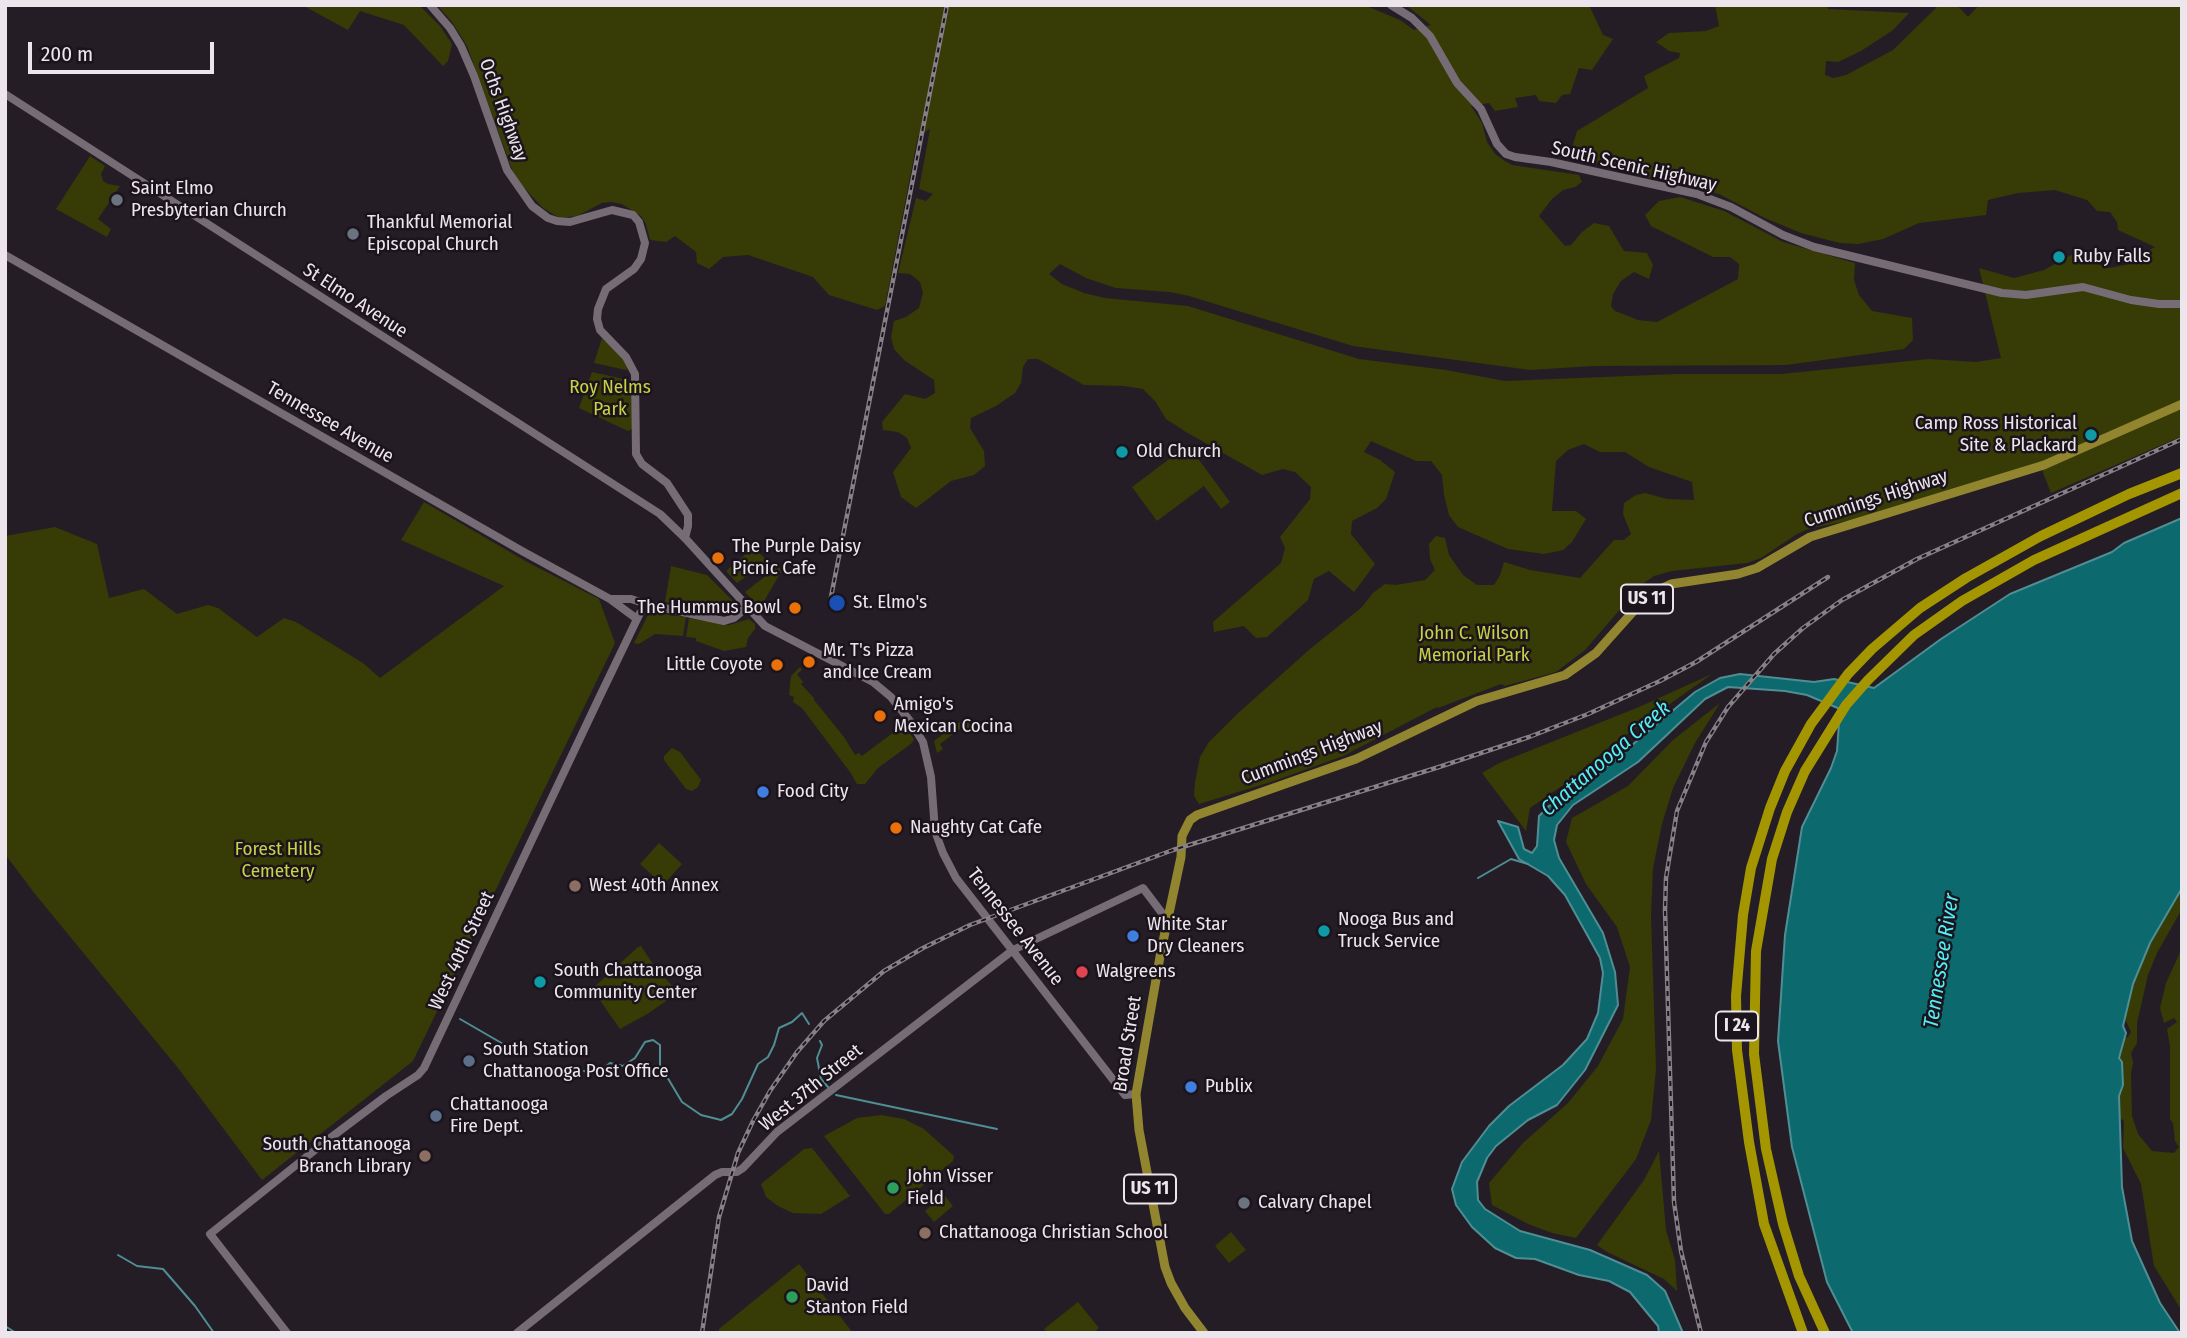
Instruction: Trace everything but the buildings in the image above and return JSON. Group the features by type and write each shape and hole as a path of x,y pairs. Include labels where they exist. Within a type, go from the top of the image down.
{"highway":[{"name":"I 24","path":"1803,1333 1764,1224 1749,1142 1739,1063 1736,996 1743,915 1751,868 1785,771 1811,724 1848,674 1920,608 1966,578 2041,536 2129,494 2182,473"},
{"name":"I 24","path":"1825,1333 1795,1263 1783,1224 1766,1149 1754,1054 1756,951 1772,859 1787,812 1805,771 1831,727 1868,680 1914,635 1962,601 2034,560 2182,493"}],"main road":[{"name":"Ochs Highway","path":"430,5 461,46 507,170 532,206 548,218 570,222 612,210 622,212 633,215 642,229 646,243 641,259 634,269 606,289 597,319 600,330 630,362 635,374 636,454 642,464 667,483 683,507 689,521 685,538"},
{"name":"South Scenic Highway","path":"1391,5 1412,18 1430,36 1457,83 1481,109 1497,144 1506,154 1698,194 1814,247 1993,291 2026,295 2084,287 2132,300 2182,304"},
{"name":"St Elmo Avenue","path":"5,94 660,514 747,607"},
{"name":"Tennessee Avenue","path":"5,254 610,599 638,619"},
{"name":"Cummings Highway","path":"1177,874 1184,828 1197,815 1356,759 1477,701 1564,675 1596,653 1638,606 1656,591 1671,584 1757,568 1810,537 2027,471 2086,448 2159,412 2182,404"},
{"path":"610,599 621,597 643,601 650,606 724,621 734,618 747,607"},
{"name":"West 40th Street","path":"282,1331 210,1234 325,1142 424,1068 638,619 643,610 650,606"},
{"name":"Tennessee Avenue","path":"747,607 772,631 873,682 891,697 923,742 929,761 934,825 943,853 956,878 1125,1095 1136,1094"},
{"name":"Broad Street","path":"1177,874 1136,1094 1139,1130 1165,1267 1185,1308 1204,1333"},
{"name":"West 37th Street","path":"517,1333 715,1175 737,1172 743,1168 777,1132 1013,950 1143,888 1168,921"}],"green space":[{"path":"302,5 419,5 440,26 452,44 448,61 443,66 404,25 360,11 348,30"},
{"name":"John C. Wilson Memorial Park","path":"437,5 1364,5 1400,20 1414,30 1431,25 1406,5 1589,5 1603,35 1613,39 1592,70 1579,68 1570,94 1562,95 1556,103 1539,101 1536,95 1515,98 1518,107 1495,111 1489,103 1471,106 1482,123 1487,142 1495,154 1505,161 1512,165 1579,175 1582,182 1563,190 1539,216 1565,246 1571,245 1594,223 1609,226 1624,251 1647,253 1653,265 1649,279 1634,272 1621,281 1613,294 1611,306 1615,311 1638,320 1657,322 1738,279 1739,264 1730,257 1713,257 1651,226 1645,215 1659,201 1680,197 1724,211 1783,242 1855,263 1854,280 1859,295 1872,311 1912,318 1913,340 1904,349 1786,365 1593,366 1530,370 1353,346 1189,296 1116,288 1086,278 1060,264 1049,274 1062,284 1084,293 1105,298 1188,306 1359,359 1505,381 1677,374 1781,374 1929,359 1976,362 2001,358 1979,268 2014,278 2044,270 2071,255 2109,268 2125,265 2155,247 2118,230 2117,222 2110,212 2097,211 2087,200 2055,190 2018,193 1988,200 1986,215 1919,223 1883,239 1858,244 1840,243 1801,233 1719,194 1672,181 1634,175 1630,170 1569,158 1577,131 1648,88 1644,76 1679,58 1680,53 1669,51 1656,42 1669,33 1706,31 1719,26 1715,5 1827,5 1828,9 1909,13 1893,30 1861,51 1838,62 1826,61 1825,75 1833,78 1846,75 1893,50 1939,5 1957,5 1968,17 1979,5 2182,5 2182,436 2051,493 2039,462 1866,518 1811,528 1761,558 1747,563 1672,571 1654,576 1641,585 1585,650 1556,672 1505,686 1501,684 1437,707 1343,756 1199,804 1194,796 1195,782 1200,757 1209,742 1385,584 1425,580 1435,570 1430,559 1429,544 1436,536 1445,538 1449,555 1463,575 1477,585 1494,585 1504,562 1530,570 1580,578 1614,540 1624,540 1631,534 1623,514 1624,503 1645,493 1667,499 1694,500 1692,482 1649,467 1625,452 1600,452 1584,444 1568,450 1556,461 1552,511 1576,511 1586,519 1572,542 1563,550 1544,554 1508,549 1458,527 1449,515 1442,475 1431,461 1416,461 1371,441 1364,452 1395,472 1386,499 1377,508 1352,521 1351,534 1375,564 1354,592 1329,571 1314,579 1308,600 1267,637 1256,638 1244,626 1214,632 1213,622 1281,563 1285,548 1280,537 1310,499 1311,487 1295,472 1283,469 1262,475 1186,432 1166,419 1155,401 1143,389 1084,385 1038,359 1028,359 1015,393 971,418 970,428 984,451 985,466 974,475 951,481 916,508 901,497 893,472 911,448 907,438 898,432 883,430 882,422 905,394 925,399 935,393 934,380 904,360 894,349 891,337 894,321 919,308 923,293 920,282 910,274 898,273 916,198 926,201 933,194 919,189 930,129 918,136 885,306 877,310 829,295 813,277 748,255 723,257 709,269 697,263 696,252 675,236 666,242 650,240 641,216 622,204 602,203 577,216 568,217 558,217 543,208 513,172 467,46"},
{"path":"90,156 105,166 101,174 103,181 120,186 98,219 111,229 107,237 56,209"},
{"path":"602,338 625,360 629,368 626,370 594,363"},
{"name":"Roy Nelms Park","path":"592,372 633,381 632,429 628,431 579,408"},
{"path":"1188,445 1230,502 1221,509 1204,486 1157,521 1132,487"},
{"name":"Forest Hills Cemetery","path":"424,502 527,562 599,599 615,643 413,1061 262,1180 178,1068 5,854 5,536 55,527 97,544 109,598 144,589 177,614 208,605 218,608 257,637 284,618 296,622 363,663 380,678 504,586 401,540"},
{"path":"754,547 767,561 737,583 726,571"},
{"path":"671,566 707,575 732,600 735,607 733,612 728,614 665,602"},
{"path":"776,568 780,568 781,572 760,608 745,592"},
{"path":"655,613 686,617 683,636 655,634 639,644 634,643 648,615"},
{"path":"689,618 729,625 749,619 755,624 755,629 748,638 746,647 724,651 696,641 696,638 686,637"},
{"path":"800,667 802,670 797,674 803,682 801,684 844,737 855,755 859,753 862,756 898,729 894,723 898,721 901,721 914,739 912,743 878,768 865,784 857,784 802,708 793,702 794,697 789,695 791,676"},
{"path":"1712,674 1530,808 1526,831 1482,773 1499,763 1639,707"},
{"path":"1720,703 1695,743 1673,788 1653,868 1651,916 1656,1069 1651,1120 1636,1159 1576,1238 1552,1233 1492,1205 1489,1183 1523,1143 1568,1103 1598,1066 1623,1019 1630,967 1617,927 1586,884 1566,842 1572,818 1628,786 1673,740"},
{"path":"965,718 972,725 965,731 961,728 940,744 943,749 937,753 934,741"},
{"path":"672,748 680,752 701,780 698,787 692,791 686,789 664,760 664,756"},
{"path":"659,843 682,864 663,885 640,864"},
{"path":"2182,888 2182,909 2148,975 2137,1023 2137,1043 2131,1053 2131,1074 2132,1116 2138,1134 2152,1151 2174,1153 2179,1147 2170,1119 2170,1046 2167,1029 2177,1022 2174,1018 2164,1023 2160,1008 2166,983 2182,948 2182,1311 2154,1266 2141,1184 2123,1148 2124,1121 2120,1118 2119,1096 2123,1085 2122,1062 2118,1058 2122,1052 2123,1039 2131,1032 2125,1019 2133,984 2150,943"},
{"path":"641,946 655,967 677,991 649,1013 620,1029 592,989"},
{"name":"John Visser Field","path":"881,1115 904,1119 924,1129 954,1156 953,1161 889,1214 885,1214 824,1136 857,1118"},
{"path":"812,1148 850,1196 821,1214 793,1213 766,1197 761,1184 804,1149"},
{"path":"1659,1151 1666,1230 1675,1260 1677,1291 1664,1279 1597,1245 1644,1180"},
{"path":"944,1195 953,1206 934,1222 925,1211"},
{"path":"1231,1232 1246,1250 1229,1263 1215,1246"},
{"name":"David Stanton Field","path":"799,1264 853,1333 719,1333 719,1329"},
{"path":"1078,1302 1099,1328 1093,1333 1048,1333 1044,1329"}],"water":[{"name":"Tennessee River","path":"2182,518 2182,888 2150,943 2133,984 2123,1026 2126,1033 2119,1058 2122,1062 2123,1085 2119,1096 2122,1187 2132,1241 2160,1303 2180,1333 1853,1333 1827,1282 1792,1147 1778,1041 1785,935 1802,827 1837,751 1840,709 1807,695 1785,691 1728,687 1705,699 1638,762 1573,805 1557,825 1554,840 1559,858 1603,933 1615,972 1618,1005 1585,1070 1557,1105 1528,1120 1496,1146 1487,1158 1477,1182 1478,1200 1485,1209 1520,1231 1590,1250 1647,1275 1665,1291 1683,1333 1659,1333 1658,1326 1630,1292 1609,1281 1579,1275 1535,1259 1516,1258 1495,1248 1472,1227 1456,1205 1452,1189 1462,1162 1489,1126 1509,1106 1563,1065 1587,1039 1598,1013 1603,973 1600,958 1565,895 1548,876 1519,859 1498,821 1518,827 1524,849 1532,853 1537,846 1539,816 1549,806 1594,777 1695,692 1720,678 1740,674 1814,682 1834,679 1874,688 1941,639 2010,594 2112,552 2124,543"}],"waterway":[{"path":"1478,878 1511,859 1528,864"},
{"path":"584,1071 597,1074 610,1063 623,1066 635,1058 645,1042 653,1040 660,1045 660,1065 682,1102 701,1115 721,1120 732,1114 742,1099 758,1064 768,1057 779,1028 802,1013 809,1024"},
{"path":"460,1019 517,1052"},
{"path":"820,1041 822,1045 817,1058 821,1079 828,1087"},
{"path":"836,1095 997,1129"},
{"path":"118,1255 137,1266 163,1269 214,1333"},
{"path":"5,1326 16,1333"}],"railway":[{"path":"830,602 947,5"},
{"path":"1701,1333 1681,1251 1674,1202 1665,910 1666,878 1677,811 1706,742 1728,707 1774,654 1803,628 1842,600 1917,559 2182,439"},
{"path":"702,1333 719,1217 738,1153 753,1121 797,1052 824,1021 884,971 970,925 1173,850 1439,767 1588,714 1696,662 1828,577"}],"place":[{"name":"Saint Elmo Presbyterian Church","path":"117,200"},
{"name":"Thankful Memorial Episcopal Church","path":"353,234"},
{"name":"Ruby Falls","path":"2059,257"},
{"name":"Camp Ross Historical Site & Plackard","path":"2091,435"},
{"name":"Old Church","path":"1122,452"},
{"name":"The Purple Daisy Picnic Cafe","path":"718,558"},
{"name":"St. Elmo's","path":"837,603"},
{"name":"The Hummus Bowl","path":"795,608"},
{"name":"Mr. T's Pizza and Ice Cream","path":"809,662"},
{"name":"Little Coyote","path":"777,665"},
{"name":"Amigo's Mexican Cocina","path":"880,716"},
{"name":"Food City","path":"763,792"},
{"name":"Naughty Cat Cafe","path":"896,828"},
{"name":"West 40th Annex","path":"575,886"},
{"name":"Nooga Bus and Truck Service","path":"1324,931"},
{"name":"White Star Dry Cleaners","path":"1133,936"},
{"name":"Walgreens","path":"1082,972"},
{"name":"South Chattanooga Community Center","path":"540,982"},
{"name":"South Station Chattanooga Post Office","path":"469,1061"},
{"name":"Publix","path":"1191,1087"},
{"name":"Chattanooga Fire Dept.","path":"436,1116"},
{"name":"South Chattanooga Branch Library","path":"425,1156"},
{"name":"John Visser Field","path":"893,1188"},
{"name":"Calvary Chapel","path":"1244,1203"},
{"name":"Chattanooga Christian School","path":"925,1233"},
{"name":"David Stanton Field","path":"792,1297"}],"water label":[{"name":"Chattanooga Creek","path":"1606,759"}]}
